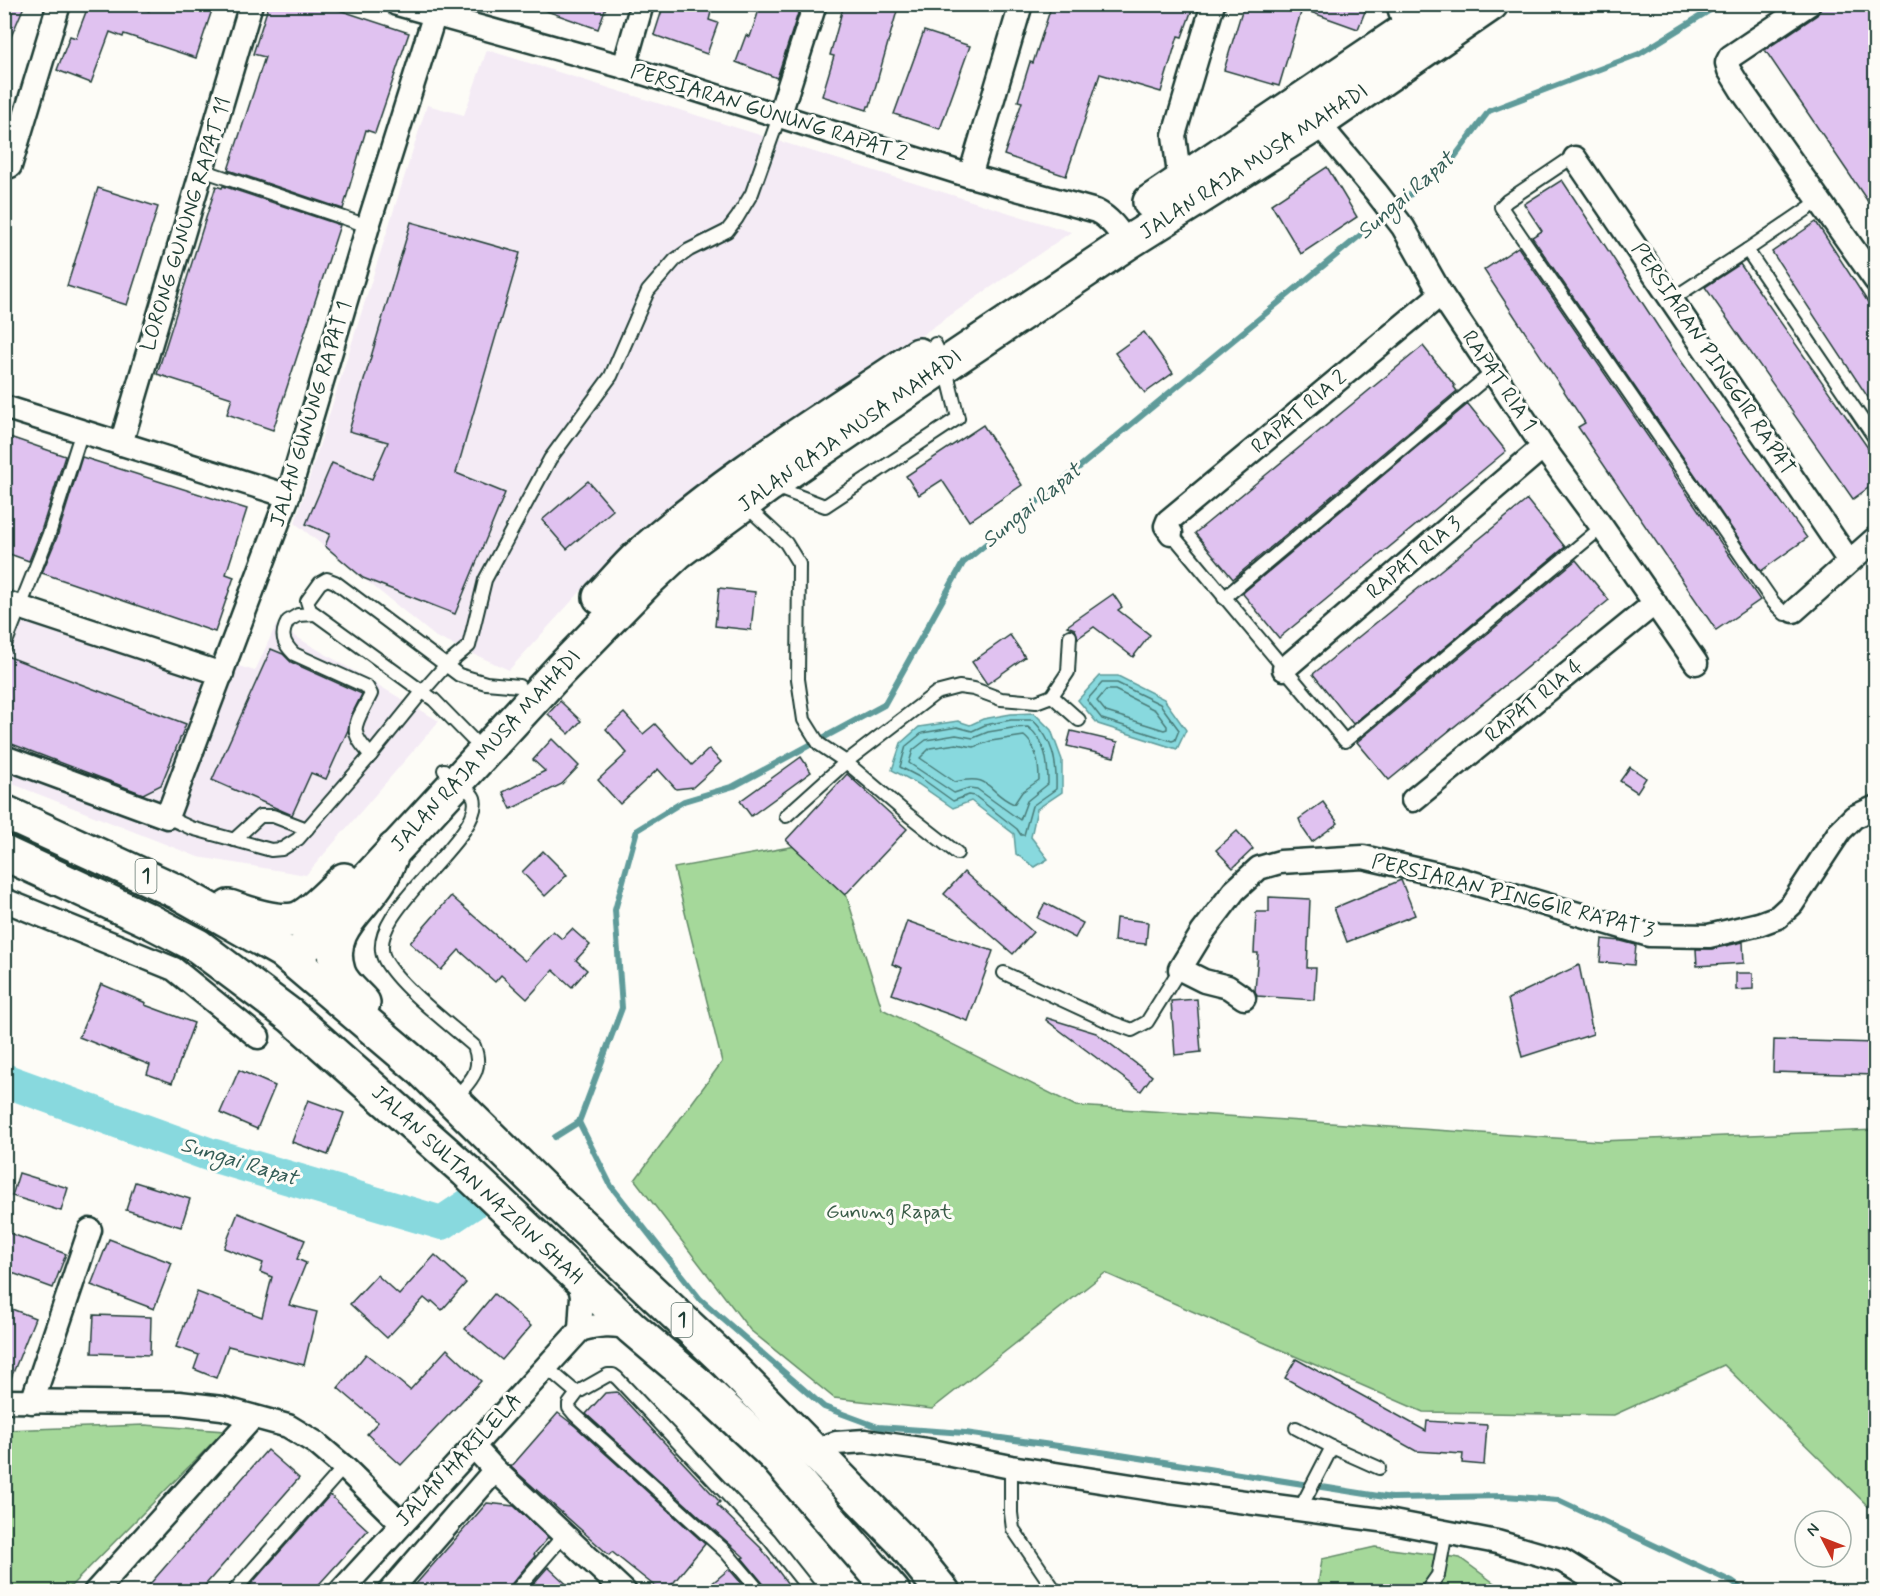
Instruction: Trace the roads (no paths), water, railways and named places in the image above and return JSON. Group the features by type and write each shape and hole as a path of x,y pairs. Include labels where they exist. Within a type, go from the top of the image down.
{"main road":[{"name":"JALAN RAJA MUSA MAHADI","path":"344,880 561,669 646,582 755,485 940,355 1309,112 1402,17 1444,4"},
{"name":"JALAN RAJA MUSA MAHADI","path":"1121,234 1180,183 1309,112 1491,4"},
{"name":"JALAN RAJA MUSA MAHADI","path":"284,959 394,849 451,775 472,739 635,560 663,535 755,485"},
{"name":"JALAN SULTAN NAZRIN SHAH","path":"4,812 178,892 284,959 422,1070 547,1193 721,1357 902,1541 943,1592"},
{"path":"394,849 380,880 352,913 339,933 335,952 338,972 422,1070"},
{"name":"JALAN SULTAN NAZRIN SHAH","path":"4,853 148,920 198,946 291,1016 419,1130 632,1328 699,1385 776,1456 893,1592"},
{"path":"178,892 264,918 293,921 307,914 344,880"},
{"path":"198,946 252,969 284,959 344,880"},
{"path":"284,959 293,992 307,1011 419,1130"}],"street":[{"path":"10,166 60,4"},
{"name":"LORONG GUNUNG RAPAT 11","path":"121,444 251,4"},
{"name":"PERSIARAN GUNUNG RAPAT 2","path":"397,4 437,10 970,176 1096,211 1104,215 1121,234"},
{"path":"624,67 642,4"},
{"path":"779,117 815,4"},
{"path":"970,176 1021,4"},
{"path":"1180,183 1174,135 1213,4"},
{"path":"1809,4 1730,57 1727,63 1742,91 1875,281"},
{"name":"JALAN GUNUNG RAPAT 1","path":"167,817 288,496 368,226 437,10"},
{"name":"RAPAT RIA 1","path":"1309,112 1403,227 1441,294 1493,372 1696,663"},
{"name":"PERSIARAN PINGGIR RAPAT","path":"1575,158 1849,561"},
{"name":"RAPAT RIA 2","path":"1171,533 1166,526 1168,520 1441,294"},
{"path":"4,407 288,496"},
{"name":"RAPAT RIA 3","path":"1284,669 1544,447"},
{"path":"1794,611 1875,538"},
{"name":"RAPAT RIA 4","path":"1413,800 1655,603"},
{"path":"12,605 222,674"},
{"path":"4,757 167,817"},
{"name":"PERSIARAN PINGGIR RAPAT 3","path":"1180,969 1202,933 1234,891 1259,868 1280,862 1363,857 1463,880 1649,935 1709,936 1778,917 1792,904 1840,831 1854,817 1875,807"},
{"path":"4,900 174,969 258,1037"},
{"path":"1180,969 1204,981 1228,987 1244,998"},
{"path":"32,1402 90,1230"},
{"path":"578,1276 582,1296 580,1330 595,1325 611,1324 632,1328"},
{"name":"JALAN HARILELA","path":"340,1592 580,1330"},
{"path":"4,1401 179,1403 222,1408 288,1426 316,1443 344,1467 401,1523"},
{"path":"95,1592 253,1417"},
{"path":"813,1451 836,1443 865,1441 1170,1492 1304,1503 1497,1542 1563,1561 1613,1592"},
{"path":"473,1446 495,1470 625,1592"},
{"path":"389,1592 495,1470"}],"lane":[{"path":"167,817 191,828 234,840 271,850 282,849 298,839 445,666 469,646 485,579 550,459 611,375 648,291 675,260 689,250 727,231 737,218 752,193 779,117"},
{"path":"1575,158 1571,158 1501,207 1773,602 1785,614 1794,611"},
{"path":"202,170 368,226"},
{"path":"1672,299 1819,201"},
{"path":"1747,250 1875,440"},
{"path":"755,485 825,506 958,418 940,355"},
{"path":"1224,598 1493,372"},
{"path":"4,647 12,605 49,534 82,431"},
{"path":"755,485 799,564 798,679 804,720 819,744 846,762 957,853"},
{"path":"1171,533 1345,741 1602,527"},
{"path":"472,739 434,700 310,610 307,601 320,582 327,579 335,582 459,675 486,683 519,686"},
{"path":"315,614 298,615 288,621 282,637 285,645 294,654 367,687 371,694 354,729 356,738 371,755"},
{"path":"786,816 846,762 936,693 959,687 974,688 1001,699 1036,702 1052,696 1068,672 1070,636"},
{"path":"1052,696 1079,720"},
{"path":"451,775 474,799 472,815 456,839 389,920 381,939 384,958 400,980 474,1047 478,1058 478,1070 453,1100"},
{"path":"234,840 260,816 273,816 307,829"},
{"path":"1004,973 1132,1030 1147,1022 1180,969"},
{"path":"546,1367 578,1392"},
{"path":"760,1592 726,1552 574,1414 569,1404 578,1392 608,1375 614,1375 769,1539 811,1592"},
{"path":"1296,1428 1379,1468"},
{"path":"1304,1503 1332,1447"},
{"path":"233,1592 344,1467"},
{"path":"1011,1467 1013,1528 1056,1592"},
{"path":"1426,1592 1438,1575 1446,1532"},
{"path":"514,1592 564,1535"}],"water":[{"path":"1100,676 1118,676 1164,699 1186,730 1177,749 1098,724 1078,700"},
{"path":"1034,713 1051,730 1062,760 1062,792 1037,809 1031,837 1048,859 1035,867 1016,854 1014,834 971,801 953,808 918,784 892,770 901,743 919,727 958,721 970,725 983,719"}],"waterway":[{"name":"Sungai Rapat","path":"1394,208 1453,159 1489,111 1639,54 1720,4"},
{"name":"Sungai Rapat","path":"555,1137 579,1122 622,1008 615,910 637,830 684,801 734,786 884,705 963,563 1386,214"},
{"name":"Sungai Rapat","path":"4,1080 208,1154 442,1223 472,1203"},
{"path":"579,1122 611,1186 700,1299 824,1407 878,1427 965,1433 1391,1498 1505,1496 1558,1500 1732,1582 1746,1592"}],"park label":[{"name":"Gunung Rapat","path":"889,1212"}]}
